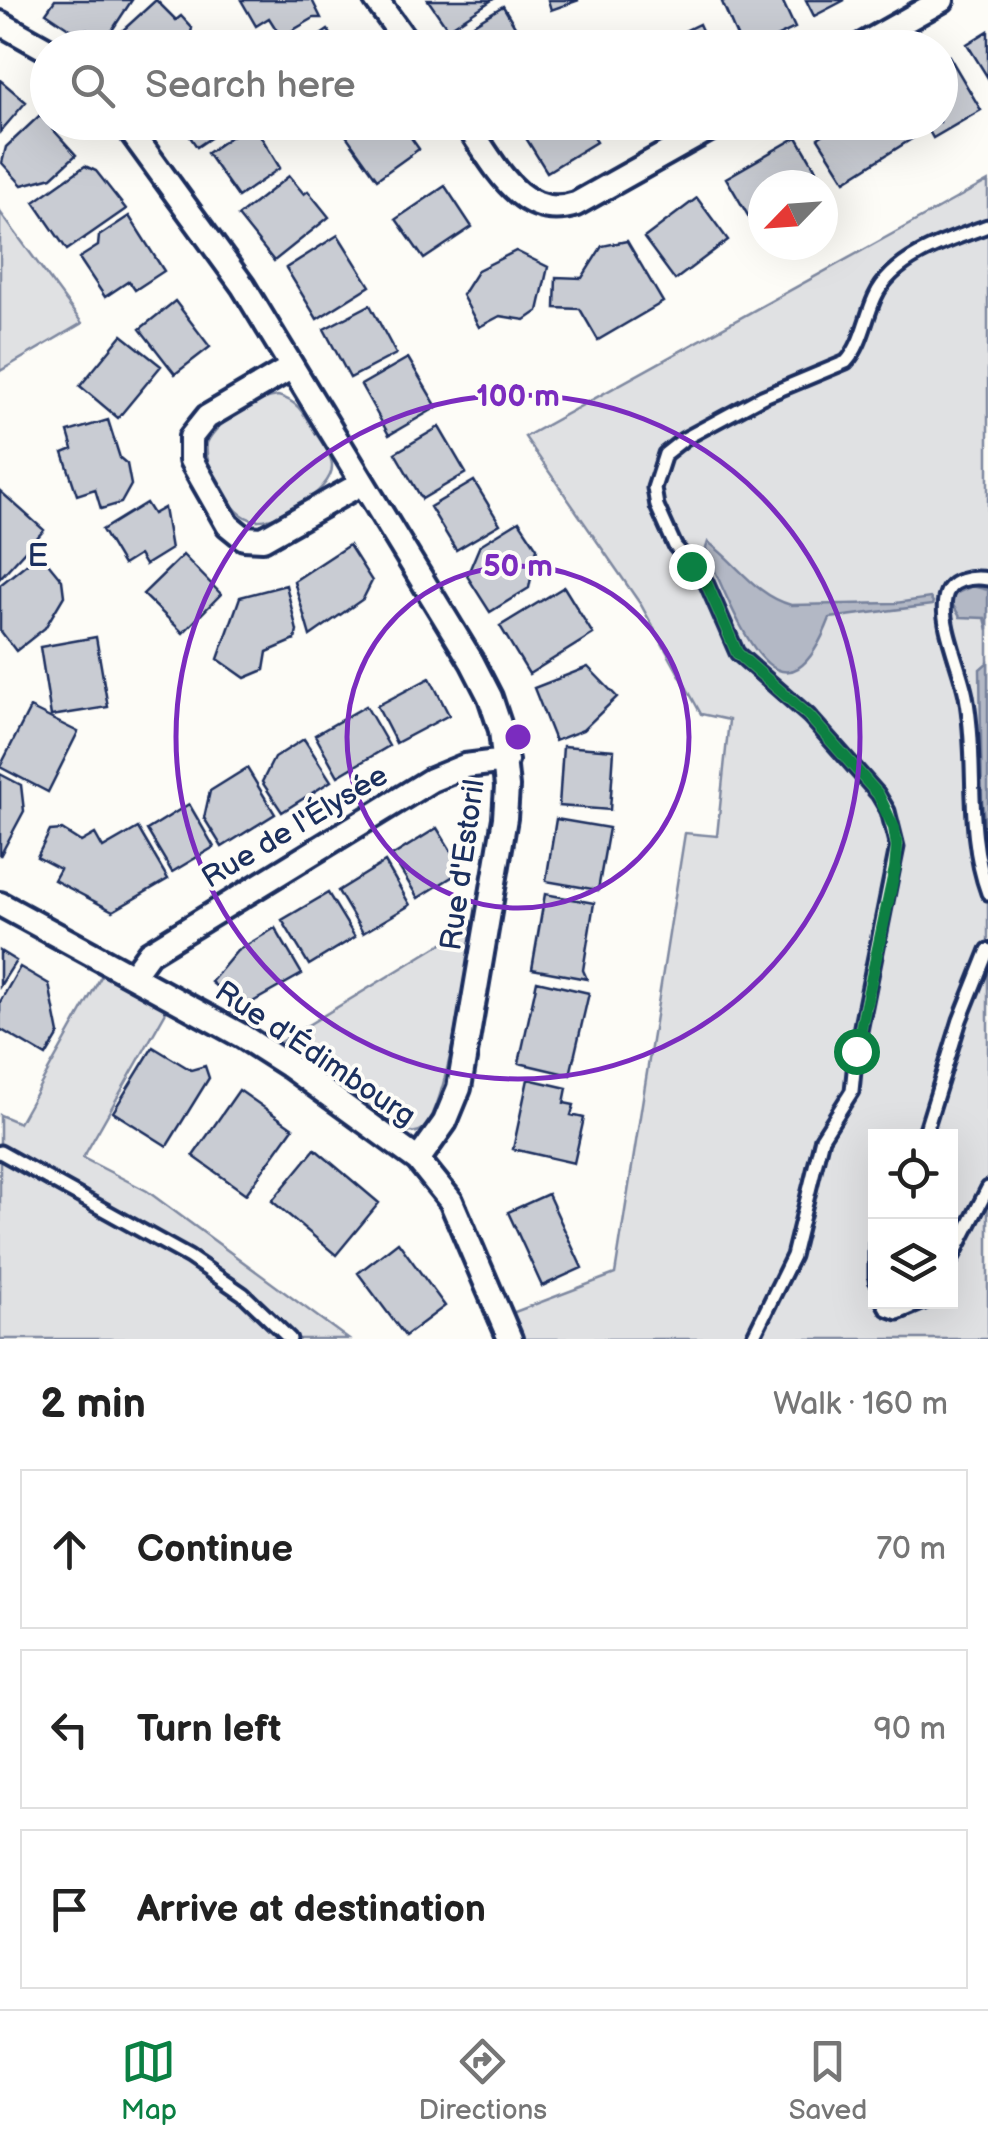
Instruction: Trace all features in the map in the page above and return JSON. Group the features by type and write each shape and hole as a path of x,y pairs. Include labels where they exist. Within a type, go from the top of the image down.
{"street":[{"path":"376,0 398,30"},
{"path":"888,30 942,0"},
{"path":"0,23 30,40"},
{"name":"Rue d'Estoril","path":"137,140 215,245 292,367 483,683 501,730 506,761 505,818 459,1088 445,1122 418,1160"},
{"path":"478,140 522,198 554,210 576,204 690,140"},
{"path":"292,367 207,417 191,437 192,460 228,525 244,538 263,540 362,482"},
{"name":"Rue de l'Élysée","path":"132,975 144,957 166,942 431,780 465,766 506,761"},
{"name":"Rue d'Édimbourg","path":"0,904 289,1066 418,1160 451,1201 510,1339"}],"lane":[{"path":"752,1339 793,1256 822,1138 852,1090 856,1051 897,847 888,810 878,794 809,716 737,653 706,582 675,546 654,488 666,454 684,439 762,397 846,362 855,352 881,284 896,268 988,226"},
{"path":"988,579 962,580 951,586 945,596 945,610 966,694 980,866 988,894"},
{"path":"926,1129 960,1020 988,950"},
{"path":"0,1152 189,1257 243,1294 290,1339"},
{"path":"958,1246 988,1188"}],"shaded area":[{"path":"988,181 988,1339 523,1339 512,1313 615,1274 685,833 717,836 729,720 701,714 641,605 525,437"},
{"path":"0,212 82,323 0,371"},
{"path":"278,396 291,401 304,414 332,462 330,476 300,505 273,518 250,519 236,509 219,485 208,460 207,443 238,412"},
{"path":"708,542 767,594 791,605 896,603 930,598 933,602 830,618 811,655 793,670 776,669 744,632 708,556"},
{"path":"972,586 988,590 988,630 985,618 960,617 951,602 955,594"},
{"path":"988,662 988,854 982,800 980,669"},
{"path":"474,924 448,1066 432,1116 423,1129 411,1132 394,1124 280,1042"},
{"path":"102,975 167,1010 83,1158 147,1191 348,1339 0,1339 0,1115 19,1123"}],"building":[{"path":"55,0 132,0 112,30 72,30 46,13"},
{"path":"156,0 176,20 181,16 192,28 192,30 123,30"},
{"path":"241,0 312,0 321,18 293,30 277,30 269,18 256,26"},
{"path":"428,0 492,0 448,29"},
{"path":"548,0 579,0 551,10"},
{"path":"782,0 795,28 734,30 722,2"},
{"path":"806,0 845,0 814,16"},
{"path":"503,6 517,30 464,30"},
{"path":"988,31 988,78 967,44"},
{"path":"958,71 981,110 958,123"},
{"path":"0,80 26,102 0,132"},
{"path":"30,124 30,140 62,140 76,155 52,177 22,185 2,163 6,147"},
{"path":"226,140 263,140 280,168 238,197 207,153"},
{"path":"349,140 413,140 419,149 377,179"},
{"path":"527,140 595,140 596,142 547,172"},
{"path":"792,140 799,140 816,170 748,170 748,216 726,178"},
{"path":"819,140 910,140 845,181"},
{"path":"85,166 96,171 126,209 67,250 34,202"},
{"path":"289,176 304,194 308,191 329,217 274,261 238,216"},
{"path":"445,186 472,227 424,259 396,219"},
{"path":"697,198 728,240 675,280 644,238"},
{"path":"129,216 164,271 135,290 129,281 105,297 79,258 98,246 99,236"},
{"path":"338,235 370,286 317,319 286,268"},
{"path":"627,241 663,302 598,340 580,309 555,308 556,277 582,278 602,246"},
{"path":"516,251 548,267 538,311 525,320 500,316 479,327 462,295 478,270"},
{"path":"175,301 210,347 175,374 140,329"},
{"path":"370,305 396,354 350,378 324,329"},
{"path":"122,335 161,366 118,418 80,386"},
{"path":"408,358 437,407 389,435 361,385"},
{"path":"108,420 120,458 127,464 131,485 121,503 101,509 95,489 77,495 63,453 73,449 68,432"},
{"path":"439,427 466,473 422,499 395,453"},
{"path":"474,481 500,524 456,550 430,507"},
{"path":"0,491 44,530 0,578"},
{"path":"146,503 153,514 164,508 171,549 145,565 139,555 123,565 102,530"},
{"path":"519,521 537,548 529,588 490,612 467,576 480,545"},
{"path":"349,545 372,581 363,599 310,636 294,581"},
{"path":"40,553 62,580 64,596 45,628 16,651 0,630 0,585"},
{"path":"183,555 221,594 183,633 143,594"},
{"path":"286,585 297,631 295,640 267,652 264,670 245,678 218,659 240,597"},
{"path":"564,587 593,634 529,674 500,626"},
{"path":"96,637 108,707 51,716 40,647"},
{"path":"588,667 617,697 583,730 555,741 534,688"},
{"path":"430,678 449,715 396,743 377,706"},
{"path":"366,706 389,746 338,776 315,735"},
{"path":"30,708 78,732 48,792 0,767"},
{"path":"304,739 331,781 282,812 262,782 274,758"},
{"path":"563,746 614,750 610,810 559,806"},
{"path":"247,768 275,814 222,847 204,818 210,791"},
{"path":"0,774 21,785 24,811 0,856"},
{"path":"189,804 214,847 172,872 147,830"},
{"path":"556,819 609,828 598,890 546,881"},
{"path":"138,828 168,879 113,911 54,880 60,869 37,857 50,831 62,830 81,842 95,834 103,848"},
{"path":"437,828 463,870 418,898 392,856"},
{"path":"385,862 410,905 363,933 338,891"},
{"path":"328,893 355,937 309,965 282,920"},
{"path":"545,894 594,903 583,970 587,979 532,969"},
{"path":"275,928 302,974 242,1008 211,982 237,951"},
{"path":"0,951 16,961 0,986"},
{"path":"20,967 49,984 59,1034 46,1056 0,1029 0,1002"},
{"path":"537,981 589,993 570,1075 519,1063"},
{"path":"153,1047 191,1070 205,1066 209,1078 167,1146 113,1112"},
{"path":"528,1079 567,1088 564,1103 574,1105 571,1115 584,1118 574,1163 513,1149"},
{"path":"239,1090 293,1128 246,1194 193,1156"},
{"path":"315,1149 379,1203 336,1255 272,1201"},
{"path":"548,1194 582,1268 542,1286 508,1212"},
{"path":"398,1242 445,1306 405,1336 358,1273"}],"district":[{"name":"E","path":"39,556"}],"route":[{"path":"691,566 706,582 737,653 809,716 888,810 897,847 895,868 856,1051"}]}
